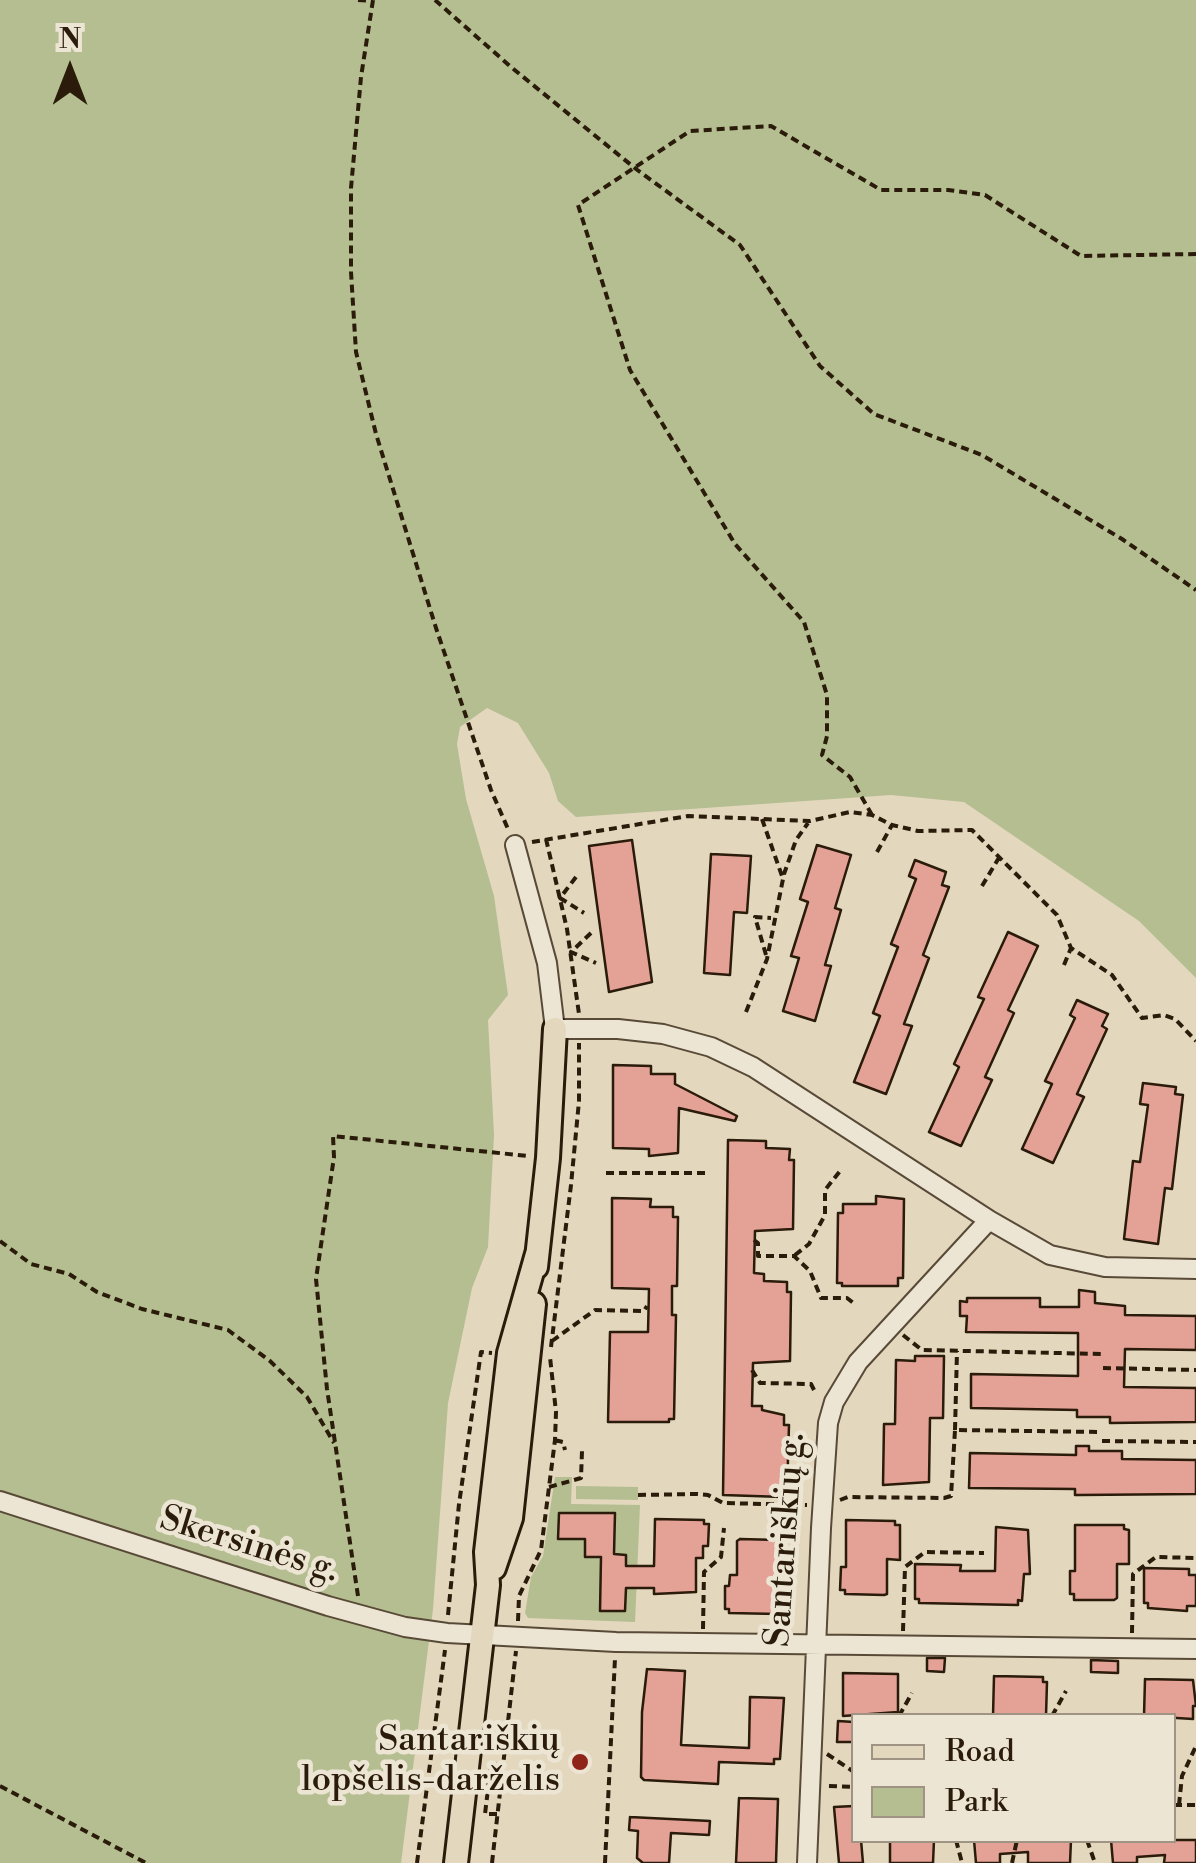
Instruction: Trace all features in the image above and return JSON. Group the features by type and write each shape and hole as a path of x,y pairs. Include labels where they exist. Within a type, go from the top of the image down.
{"main road":[{"path":"456,1863 488,1585 486,1552 538,1254 555,1029"}],"street":[{"path":"516,845 547,963 555,1029 663,1034 711,1047 753,1067 1029,1244 1067,1261 1105,1267 1196,1269"},
{"name":"Santariškių g.","path":"807,1863 814,1645 828,1423 834,1402 858,1362 989,1220"},
{"name":"Skersinės g.","path":"0,1502 405,1627 482,1636 616,1642 1196,1649"}],"path":[{"path":"358,0 373,1 361,77 351,188 350,272 356,352 376,434 436,628 491,790 516,845 688,816 810,822 850,812 872,815 918,831 972,830 1057,915 1072,948 1112,975 1142,1018"},
{"path":"435,0 636,169 740,245 820,366 874,414 982,455 1122,539 1196,590"},
{"path":"872,815 850,778 822,754 827,736 827,695 804,622 735,544 630,370 578,205 690,132 771,126 882,190 948,190 985,195 1080,256 1196,254"},
{"path":"762,819 783,878"},
{"path":"746,1012 767,959 783,878 796,840 810,822"},
{"path":"877,852 892,825"},
{"path":"982,886 1000,856"},
{"path":"576,878 560,898 584,913"},
{"path":"767,959 754,917 774,918"},
{"path":"591,933 571,952 596,964"},
{"path":"1064,965 1072,948"},
{"path":"1142,1018 1164,1015 1174,1019 1196,1041"},
{"path":"1138,1029 1142,1018"},
{"path":"359,1606 316,1279 334,1157 333,1136 548,1158"},
{"path":"754,1240 758,1243 758,1256 794,1256 809,1244 825,1215 825,1190 840,1171"},
{"path":"606,1173 707,1173"},
{"path":"0,1241 31,1264 69,1274 97,1292 142,1309 228,1330 270,1361 307,1397 336,1445"},
{"path":"794,1256 810,1272 821,1298 847,1298 856,1304"},
{"path":"552,1341 595,1310 644,1311 647,1306"},
{"path":"892,1326 922,1350 1104,1354"},
{"path":"638,1495 697,1494 723,1503 822,1505 848,1497 951,1496 957,1351"},
{"path":"417,1863 447,1629 458,1504 481,1352 550,1357 555,1440 540,1550 519,1596 518,1626"},
{"path":"1103,1368 1196,1370"},
{"path":"752,1370 760,1383 810,1384 816,1392"},
{"path":"955,1430 1102,1432"},
{"path":"555,1440 563,1442 565,1450"},
{"path":"1102,1441 1196,1442"},
{"path":"549,1487 581,1478 582,1451"},
{"path":"702,1644 704,1572 721,1558 724,1528"},
{"path":"903,1646 905,1566 925,1552 984,1553"},
{"path":"1132,1648 1133,1574 1156,1558 1196,1558"},
{"path":"604,1863 616,1642"},
{"path":"492,1863 517,1646"},
{"path":"497,1676 513,1678"},
{"path":"1054,1713 1066,1691"},
{"path":"902,1713 912,1693"},
{"path":"811,1743 851,1770"},
{"path":"1196,1746 1182,1776 1176,1805 1196,1805"},
{"path":"498,1814 485,1814 491,1764 504,1765"},
{"path":"809,1785 851,1787"},
{"path":"0,1786 146,1863"}],"green space":[{"path":"0,0 1196,0 1196,978 1139,921 964,802 891,795 576,817 558,801 549,773 518,723 487,708 460,727 457,744 466,799 494,896 508,995 488,1020 494,1135 488,1247 472,1288 448,1403 433,1609 401,1863 0,1863"},
{"path":"555,1477 572,1477 571,1504 640,1505 635,1622 528,1618 525,1613 531,1577 543,1556"},
{"path":"576,1486 638,1487 638,1500 576,1499"}],"building":[{"path":"632,840 652,982 609,992 589,846"},
{"path":"817,845 851,855 835,908 841,910 825,965 831,966 815,1021 783,1011 799,958 791,956 808,902 800,899"},
{"path":"711,854 751,856 747,913 734,912 730,975 704,973"},
{"path":"915,860 946,872 942,885 949,887 923,955 929,958 904,1024 912,1026 886,1094 854,1082 880,1016 873,1013 898,947 891,944 916,879 909,876"},
{"path":"1008,932 1038,946 1008,1010 1014,1013 985,1077 992,1080 961,1146 929,1132 984,999 978,997"},
{"path":"1077,1000 1108,1014 1102,1026 1107,1029 1077,1094 1084,1097 1053,1163 1022,1149 1052,1084 1045,1081 1075,1018 1070,1015"},
{"path":"613,1065 651,1066 651,1074 675,1074 675,1084 737,1116 735,1121 679,1108 678,1153 649,1156 649,1149 613,1148"},
{"path":"1143,1083 1176,1087 1175,1094 1183,1095 1172,1189 1165,1188 1158,1244 1124,1239 1133,1161 1140,1162 1148,1105 1140,1104"},
{"path":"728,1140 766,1141 766,1148 790,1149 789,1160 794,1160 793,1229 755,1231 754,1273 764,1274 764,1281 787,1282 787,1292 791,1292 790,1361 753,1363 752,1406 784,1415 784,1425 789,1425 787,1494 783,1497 723,1495"},
{"path":"876,1196 904,1199 903,1278 898,1278 898,1286 842,1286 837,1283 838,1213 843,1213 843,1204 876,1204"},
{"path":"612,1198 651,1199 650,1207 673,1207 673,1217 678,1217 677,1286 672,1286 672,1315 676,1315 674,1419 669,1422 608,1422 610,1332 648,1332 649,1289 612,1288"},
{"path":"1079,1290 1095,1292 1095,1303 1125,1306 1125,1315 1196,1316 1196,1350 1125,1349 1124,1387 1196,1388 1196,1422 1110,1423 1110,1417 1077,1417 1077,1410 971,1408 971,1374 1078,1376 1078,1333 966,1332 967,1316 960,1316 960,1301 1040,1298 1040,1307 1079,1307"},
{"path":"915,1356 944,1356 943,1418 930,1418 929,1482 883,1485 884,1424 895,1424 896,1360 915,1361"},
{"path":"1076,1446 1089,1446 1089,1451 1122,1451 1122,1459 1196,1460 1196,1494 1075,1495 1075,1489 969,1488 970,1453 1076,1455"},
{"path":"559,1513 615,1513 614,1554 626,1555 626,1566 654,1566 655,1519 704,1520 704,1524 709,1524 708,1546 703,1546 703,1558 696,1558 696,1592 654,1594 654,1588 626,1588 625,1611 600,1611 601,1557 585,1557 585,1539 558,1539"},
{"path":"846,1520 895,1521 895,1525 900,1525 900,1560 887,1559 887,1594 845,1594 845,1590 840,1590 841,1567 846,1567"},
{"path":"1075,1525 1124,1525 1129,1530 1129,1564 1117,1564 1114,1600 1074,1600 1074,1594 1070,1594 1070,1571 1075,1571"},
{"path":"996,1527 1028,1530 1030,1574 1024,1574 1022,1601 1018,1600 1018,1605 919,1603 915,1599 915,1564 961,1565 960,1571 995,1571"},
{"path":"740,1539 779,1540 779,1545 784,1545 784,1567 778,1567 778,1614 729,1613 725,1609 725,1586 729,1586 730,1575 737,1575"},
{"path":"1144,1568 1189,1569 1189,1575 1196,1575 1196,1606 1187,1606 1187,1611 1148,1608 1148,1603 1144,1603"},
{"path":"927,1658 945,1658 944,1672 927,1671"},
{"path":"1091,1660 1118,1661 1118,1673 1091,1672"},
{"path":"647,1669 685,1671 681,1745 749,1748 750,1697 784,1698 780,1759 774,1759 774,1764 719,1762 718,1784 644,1780 642,1712"},
{"path":"843,1673 898,1674 898,1712 843,1716"},
{"path":"994,1676 1043,1677 1043,1682 1047,1682 1046,1713 993,1713"},
{"path":"1145,1679 1193,1680 1193,1719 1176,1718 1176,1713 1144,1713"},
{"path":"838,1721 851,1722 851,1742 837,1742"},
{"path":"739,1798 778,1799 776,1863 736,1863"},
{"path":"851,1806 851,1843 861,1843 863,1863 839,1863 834,1807"},
{"path":"630,1817 710,1821 709,1835 671,1833 669,1863 643,1863 637,1858 638,1831 629,1830"},
{"path":"1196,1840 1196,1863 1164,1863 1165,1855 1137,1857 1137,1863 1113,1863 1111,1843"},
{"path":"890,1843 934,1843 933,1863 890,1863"},
{"path":"974,1843 1071,1843 1070,1863 1028,1863 1028,1852 1000,1854 1000,1863 976,1863"}],"place":[{"name":"Santariškių lopšelis-darželis","path":"580,1762"}]}
